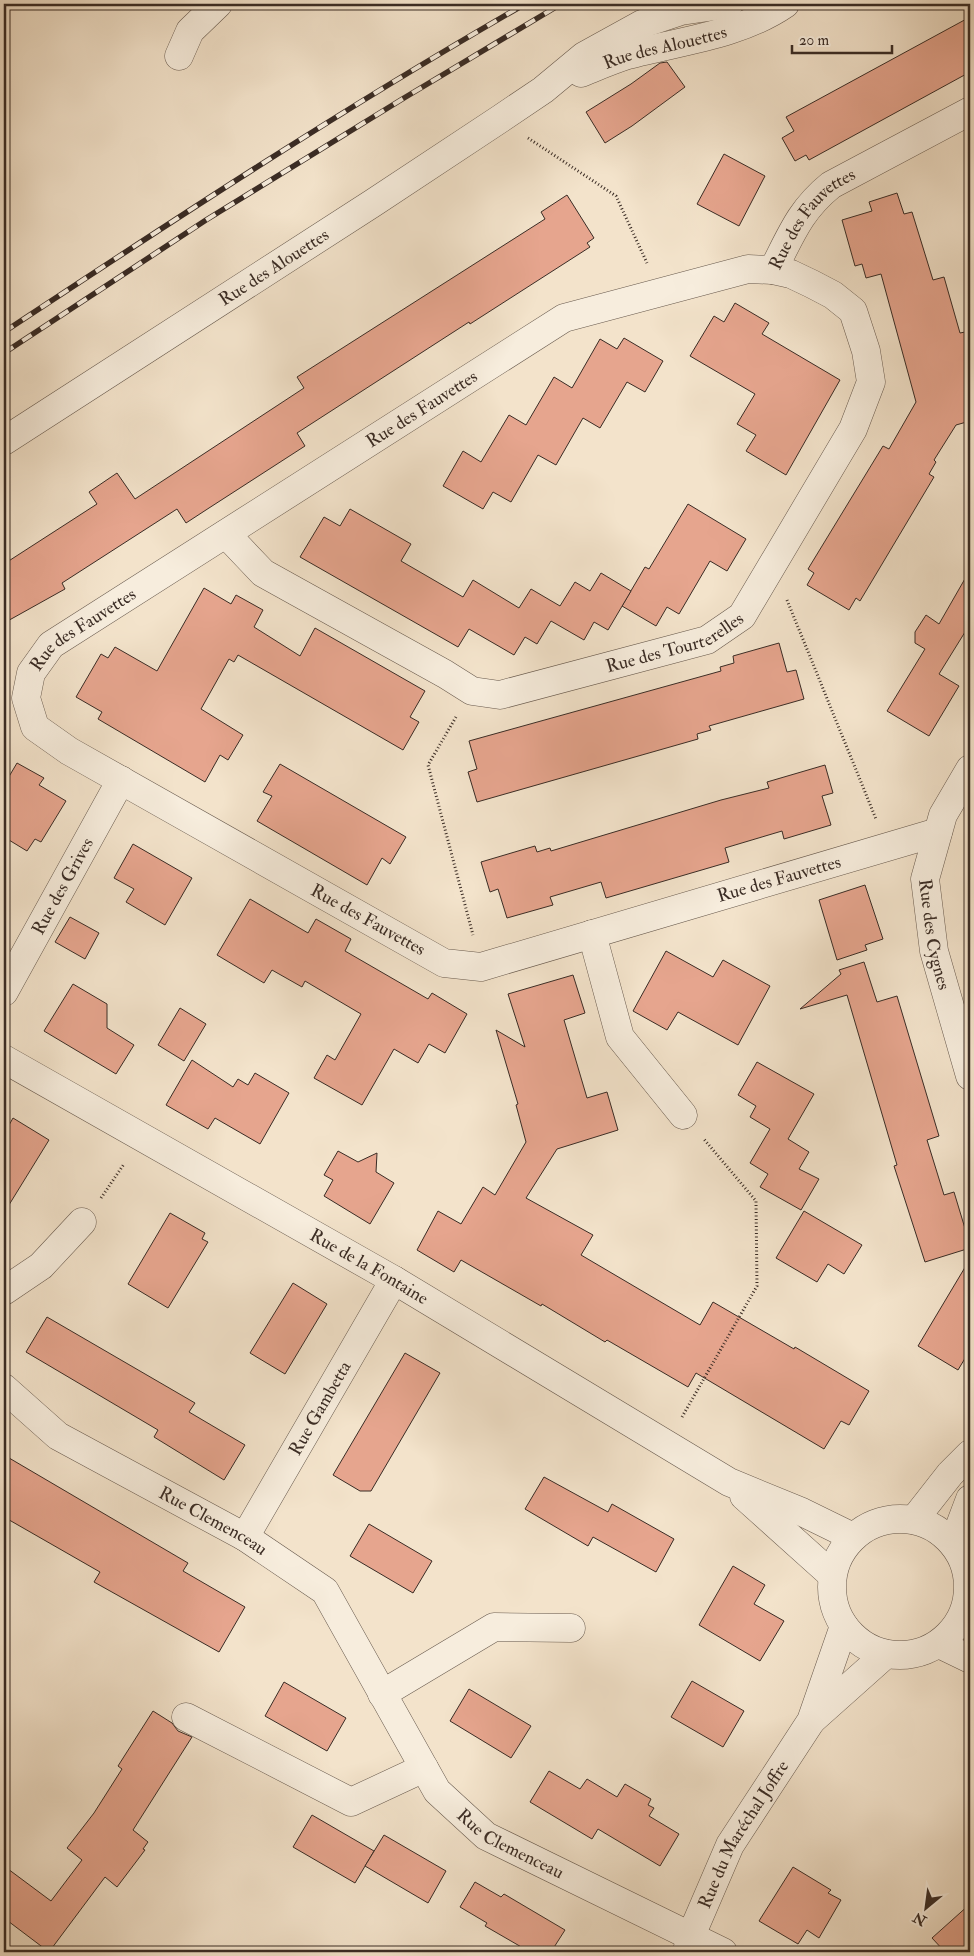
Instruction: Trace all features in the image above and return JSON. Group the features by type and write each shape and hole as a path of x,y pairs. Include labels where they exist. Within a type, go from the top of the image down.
{"street":[{"path":"179,56 190,31 218,4"},
{"name":"Rue des Alouettes","path":"4,441 365,209 543,90 584,56 642,24 681,11 729,4"},
{"name":"Rue des Alouettes","path":"543,90 597,66 626,56 717,33 749,22 785,4"},
{"name":"Rue des Fauvettes","path":"938,832 481,967 444,962 69,751 35,727 26,698 31,673 51,645 564,318 748,269 773,270 801,215 831,185 970,111"},
{"name":"Rue des Tourterelles","path":"226,534 264,573 472,691 500,695 706,640 742,616 853,428 872,382 866,351 852,311 833,295 812,284 791,274 773,270"},
{"name":"Rue des Cygnes","path":"970,769 943,815 925,879 934,951 970,1076"},
{"name":"Rue des Grives","path":"4,992 121,780"},
{"path":"592,934 620,1037 683,1114"},
{"name":"Rue de la Fontaine","path":"4,1060 394,1280 730,1482 802,1512 853,1537"},
{"path":"4,1291 41,1266 82,1222"},
{"name":"Rue Gambetta","path":"245,1537 394,1280"},
{"name":"Rue Clemenceau","path":"4,1388 58,1436 245,1537 325,1591 438,1791 486,1836 688,1945 723,1952"},
{"path":"914,1520 950,1474 970,1454"},
{"name":"Rue de la Fontaine","path":"730,1482 832,1575"},
{"path":"953,1544 970,1499"},
{"path":"884,1520 914,1520 935,1529 953,1544 966,1569 969,1602 957,1625 939,1644 911,1655 886,1654 863,1645 844,1626 832,1599 832,1575 840,1553 860,1531 884,1520"},
{"name":"Rue du Maréchal Joffre","path":"688,1945 730,1845 811,1721 844,1626"},
{"path":"382,1694 494,1627 571,1628"},
{"path":"939,1644 970,1659"},
{"name":"Rue du Maréchal Joffre","path":"811,1721 886,1654"},
{"path":"186,1717 351,1802 424,1768"}],"path":[{"path":"500,119 616,196 661,293"},
{"path":"773,564 887,847"},
{"path":"472,691 428,765 481,967"},
{"path":"666,1444 757,1286 756,1201 683,1114"},
{"path":"82,1222 118,1174 139,1136"}],"building":[{"path":"970,17 970,72 809,160 806,155 795,161 782,138 794,131 786,117"},
{"path":"667,62 685,87 632,126 605,143 586,112 660,63"},
{"path":"724,154 765,176 739,226 697,204"},
{"path":"897,193 904,214 912,212 933,280 944,277 960,333 965,332 970,348 970,421 956,425 934,460 936,462 929,474 934,477 860,601 856,598 849,610 807,585 814,573 808,569 883,446 889,449 916,402 881,274 866,278 862,264 855,266 842,220 872,211 869,202"},
{"path":"567,195 594,238 587,243 590,247 470,324 469,322 297,433 305,446 186,523 177,509 62,583 65,589 4,623 4,564 97,504 89,492 117,473 135,499 304,388 297,377 545,219 541,212"},
{"path":"735,303 769,323 762,334 840,380 786,475 746,451 756,435 737,424 755,394 690,356 714,316 724,322"},
{"path":"624,338 663,361 645,392 627,382 600,428 583,418 556,465 538,455 511,502 493,492 483,509 443,486 463,451 481,462 509,415 526,425 554,377 572,388 600,339 617,349"},
{"path":"688,504 746,539 727,571 710,561 679,614 667,607 656,626 622,606 645,567 649,569"},
{"path":"350,509 411,544 401,561 463,597 473,580 519,608 531,589 560,606 575,582 590,591 601,573 631,591 608,630 594,622 584,640 551,621 537,644 525,637 514,655 469,629 458,647 300,557 324,517 340,526"},
{"path":"970,570 970,624 939,674 959,686 929,736 887,711 925,649 915,643 915,632 926,615 939,624"},
{"path":"204,588 231,604 236,595 263,610 254,627 300,656 315,628 425,691 410,717 419,722 403,750 238,655 234,662 229,659 201,709 243,735 228,760 220,755 205,782 98,719 102,712 76,697 101,654 108,658 115,647 157,671"},
{"path":"779,643 787,672 796,670 804,699 709,726 711,730 697,734 698,739 477,802 468,772 477,769 469,741 721,671 720,667 734,663 733,656"},
{"path":"17,763 44,778 39,785 66,801 41,842 35,839 27,851 4,837 4,785"},
{"path":"280,764 406,837 390,864 382,858 367,885 257,821 272,796 263,792"},
{"path":"825,765 833,793 822,796 831,825 784,839 782,831 725,848 729,862 606,898 601,882 550,897 553,905 507,918 498,889 490,892 481,862 535,846 537,852 550,848 551,851 721,800 769,788 767,782"},
{"path":"133,844 192,878 165,925 126,902 134,889 114,878"},
{"path":"865,885 883,939 865,945 867,950 837,960 819,900"},
{"path":"250,899 308,933 316,919 351,939 345,951 428,999 432,993 467,1014 445,1053 429,1044 418,1063 394,1049 362,1105 314,1078 327,1055 335,1060 361,1014 305,981 302,987 272,970 264,983 217,955"},
{"path":"70,917 99,933 85,959 55,942"},
{"path":"666,951 713,977 723,960 770,986 738,1045 678,1012 667,1030 633,1011"},
{"path":"864,962 877,1002 897,996 939,1136 927,1140 944,1195 954,1192 970,1245 970,1248 925,1262 894,1166 897,1165 847,995 800,1009 841,974 839,970"},
{"path":"573,975 585,1013 564,1020 587,1098 607,1092 618,1130 557,1149 526,1198 593,1235 581,1255 700,1325 713,1302 794,1349 795,1347 869,1391 849,1425 841,1421 824,1449 696,1373 688,1387 461,1260 454,1272 417,1250 438,1211 461,1224 483,1187 495,1195 526,1142 516,1105 518,1104 496,1030 525,1047 508,994"},
{"path":"73,984 107,1004 107,1028 134,1045 116,1074 44,1031"},
{"path":"180,1008 206,1024 184,1061 158,1045"},
{"path":"192,1060 233,1087 238,1079 248,1085 255,1073 289,1093 260,1144 215,1118 208,1129 166,1105"},
{"path":"757,1062 814,1094 788,1139 809,1152 799,1169 819,1179 801,1210 760,1187 768,1174 750,1163 770,1129 750,1117 756,1106 738,1095"},
{"path":"13,1118 49,1140 4,1213 4,1134"},
{"path":"338,1151 358,1162 377,1153 376,1172 394,1183 370,1224 324,1196 333,1180 324,1175"},
{"path":"804,1211 862,1245 844,1274 828,1264 817,1282 776,1258"},
{"path":"170,1213 205,1233 202,1239 208,1242 168,1308 128,1284"},
{"path":"970,1259 970,1350 958,1370 918,1346"},
{"path":"293,1283 327,1304 285,1374 250,1353"},
{"path":"47,1317 195,1403 189,1412 245,1445 224,1480 154,1437 158,1430 26,1352"},
{"path":"405,1353 440,1373 371,1491 360,1491 333,1475"},
{"path":"4,1455 188,1563 183,1571 245,1607 219,1652 94,1582 100,1572 4,1517"},
{"path":"544,1477 608,1512 612,1504 674,1539 656,1572 593,1537 588,1546 525,1509"},
{"path":"369,1524 432,1561 413,1593 350,1556"},
{"path":"733,1566 765,1585 754,1604 784,1621 760,1661 699,1625"},
{"path":"692,1681 744,1711 723,1747 671,1717"},
{"path":"284,1682 346,1718 327,1751 265,1716"},
{"path":"469,1689 531,1726 511,1758 450,1721"},
{"path":"153,1711 172,1723 178,1731 192,1737 133,1830 148,1842 143,1849 145,1850 117,1887 105,1877 49,1952 4,1918 4,1866 51,1901 82,1860 67,1848 94,1813 122,1769 118,1766"},
{"path":"549,1771 580,1789 587,1779 617,1797 625,1784 651,1799 648,1805 654,1808 649,1816 679,1834 660,1866 598,1829 592,1839 530,1802"},
{"path":"312,1815 374,1851 355,1883 293,1847"},
{"path":"384,1835 446,1871 428,1903 365,1866"},
{"path":"793,1867 831,1890 828,1893 841,1900 819,1938 807,1930 798,1944 759,1921"},
{"path":"475,1882 501,1897 504,1894 565,1930 551,1952 530,1952 485,1926 487,1923 460,1907"},
{"path":"970,1904 970,1952 945,1952 932,1938"}],"railway":[{"path":"4,332 197,205 327,123 525,4"},
{"path":"4,353 206,220 561,4"}]}
